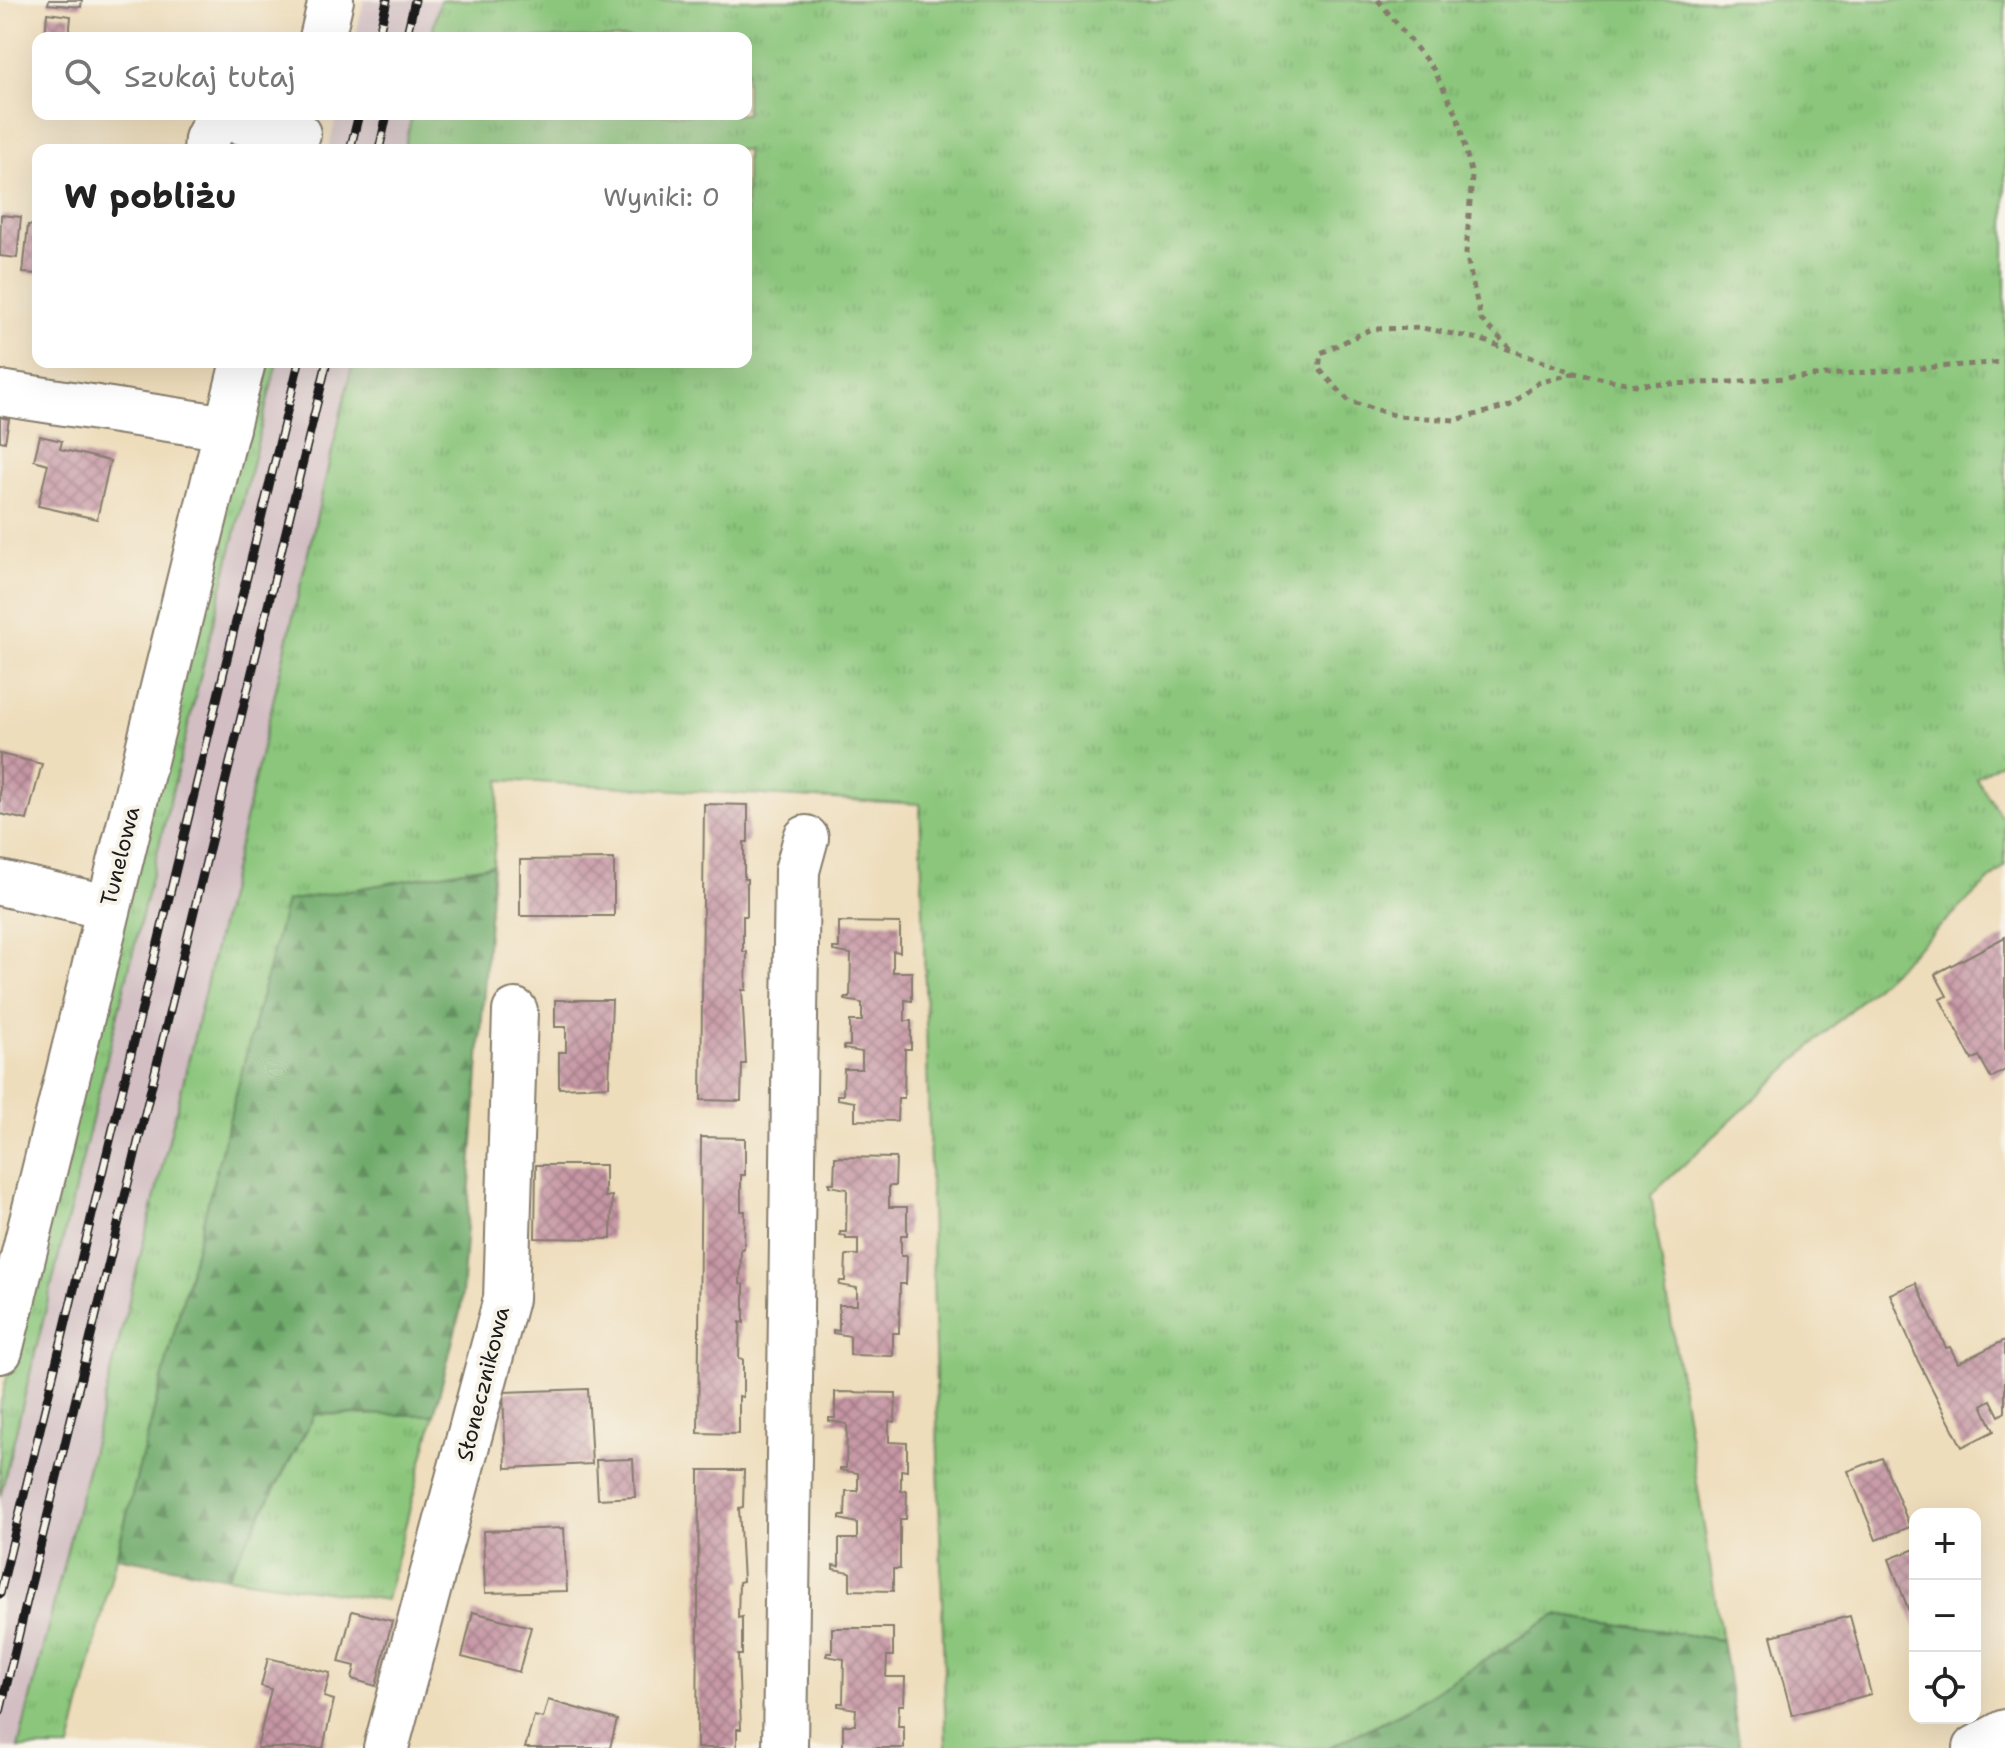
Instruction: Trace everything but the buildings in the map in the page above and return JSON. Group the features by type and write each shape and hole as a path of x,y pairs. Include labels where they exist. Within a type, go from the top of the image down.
{"street":[{"path":"323,32 331,0"},
{"path":"207,144 216,121 222,120"},
{"path":"233,120 298,133"},
{"name":"Tunelowa","path":"0,1351 242,368"},
{"path":"0,393 227,428"},
{"path":"785,1748 797,871 806,838"},
{"path":"0,883 107,907"},
{"name":"Słonecznikowa","path":"386,1748 506,1299 515,1011"},
{"path":"1976,1748 2005,1732"}],"path":[{"path":"1378,0 1434,70 1457,115 1472,176 1466,253 1481,320 1513,351"},
{"path":"1575,373 1538,383 1509,406 1455,420 1397,416 1349,401 1319,369 1321,353 1371,329 1422,328 1479,339 1575,373 1636,385 1730,382 2005,362"}],"shaded area":[{"path":"364,0 440,0 432,32 356,32"},
{"path":"336,120 411,120 405,144 330,144"},
{"path":"276,368 352,368 184,1079 18,1748 0,1748 0,1497"}],"green space":[{"path":"440,0 2005,0 2005,760 1976,778 2005,822 2005,866 1651,1195 1722,1640 1556,1615 1401,1713 1328,1748 946,1748 920,804 500,780 493,865 286,902 116,1557 70,1748 18,1748 184,1079 352,368 752,368 752,144 405,144 411,120 752,120 752,32 432,32"},
{"path":"252,368 276,368 0,1497 0,1405"},
{"path":"493,865 461,1308 434,1415 315,1414 227,1577 116,1557 286,901"},
{"path":"315,1414 434,1415 386,1600 227,1577"},
{"path":"1556,1615 1722,1640 1740,1748 1328,1748 1401,1713"}],"railway":[{"path":"379,32 387,0"},
{"path":"407,32 415,0"},
{"path":"352,144 358,120"},
{"path":"380,144 386,120"},
{"path":"0,1594 298,368"},
{"path":"0,1712 326,368"}]}
